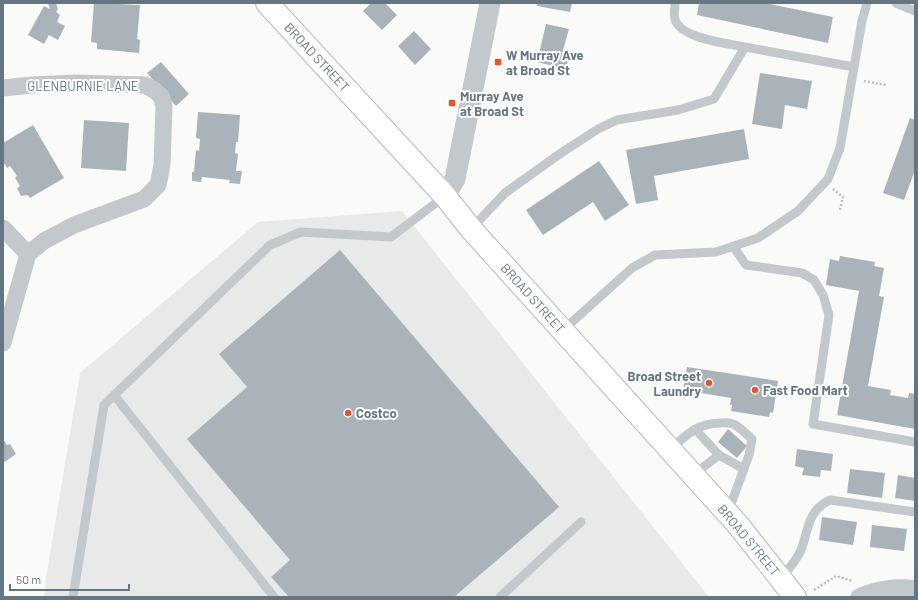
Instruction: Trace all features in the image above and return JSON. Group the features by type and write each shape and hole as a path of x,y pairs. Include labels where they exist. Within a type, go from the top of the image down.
{"main road":[{"name":"BROAD STREET","path":"266,3 445,196 471,230 727,513 781,579 805,593"}],"street":[{"path":"445,196 455,179 490,3"},
{"name":"GLENBURNIE LANE","path":"3,88 74,83 145,85 161,96 164,106 162,165 158,185 144,199 74,225 44,241 28,254"},
{"path":"3,228 28,254 3,343"},
{"path":"863,595 898,588 915,589"}],"lane":[{"path":"675,3 675,21 684,31 692,36 854,67"},
{"path":"562,331 632,268 655,255 716,252 758,238 798,211 828,179 840,148 862,21 867,3"},
{"path":"896,3 915,11"},
{"path":"471,230 505,193 561,153 598,129 617,120 678,110 714,98 745,47"},
{"path":"73,597 104,405 270,245 301,232 391,237 445,196"},
{"path":"733,246 746,265 802,274 814,280 823,295 829,315 813,424 915,442"},
{"path":"114,395 274,597"},
{"path":"670,450 687,434 701,426 731,423 752,439 749,455 727,513"},
{"path":"695,429 719,455 744,469"},
{"path":"693,475 719,455"},
{"path":"781,579 800,552 814,512 821,505 830,500 915,512"},
{"path":"500,597 581,522"}],"path":[{"path":"861,80 886,85"},
{"path":"831,187 843,197 840,210"},
{"path":"805,593 836,576 853,581 863,595"}],"shaded area":[{"path":"402,211 709,597 44,597 80,373 258,222"}],"building":[{"path":"48,3 56,3 58,9 56,12 60,15 57,22 65,26 58,40 49,35 44,44 28,35 44,6 50,9"},
{"path":"94,3 140,5 137,39 140,40 139,53 97,49 97,43 91,42"},
{"path":"371,3 385,3 397,15 382,30 363,11"},
{"path":"538,3 572,3 570,12 537,6"},
{"path":"699,3 765,3 833,17 828,43 697,15"},
{"path":"546,24 569,29 562,54 569,56 566,69 537,62"},
{"path":"414,31 431,49 415,65 398,46"},
{"path":"161,62 189,94 176,106 147,73"},
{"path":"760,73 812,81 807,109 785,105 782,129 752,124"},
{"path":"198,112 240,115 238,142 236,142 235,153 238,154 236,171 242,171 240,184 229,183 230,180 202,177 201,182 192,181 196,150 199,151 200,139 196,138"},
{"path":"910,118 915,120 915,170 904,200 883,193"},
{"path":"84,120 129,123 126,171 81,168"},
{"path":"33,125 64,178 30,198 28,195 21,196 17,188 20,186 15,178 17,176 10,166 7,168 5,164 3,165 3,143"},
{"path":"744,129 749,159 654,176 658,200 636,204 626,150"},
{"path":"599,161 629,205 605,221 593,202 543,235 526,210"},
{"name":"Costco","path":"340,250 559,507 454,597 289,597 271,577 290,560 187,439 247,387 219,354"},
{"path":"840,256 875,262 874,266 884,268 879,296 884,297 868,386 891,390 890,395 908,398 909,393 915,394 915,429 837,415 859,291 826,285 830,259 839,261"},
{"path":"687,367 778,381 773,413 770,412 769,417 731,411 731,398 683,390"},
{"path":"728,429 747,446 737,458 718,442"},
{"path":"3,439 7,445 10,444 16,454 3,463"},
{"path":"797,449 833,454 831,471 821,470 820,477 802,475 804,468 795,466"},
{"path":"850,469 885,473 882,498 847,493"},
{"path":"898,475 915,478 915,501 895,498"},
{"path":"822,517 857,522 853,545 819,540"},
{"path":"872,525 907,529 904,551 870,547"}],"place":[{"name":"W Murray Ave at Broad St","path":"498,62"},
{"name":"Murray Ave at Broad St","path":"452,103"},
{"name":"Broad Street Laundry","path":"709,383"},
{"name":"Fast Food Mart","path":"755,390"},
{"name":"Costco","path":"348,413"}]}
